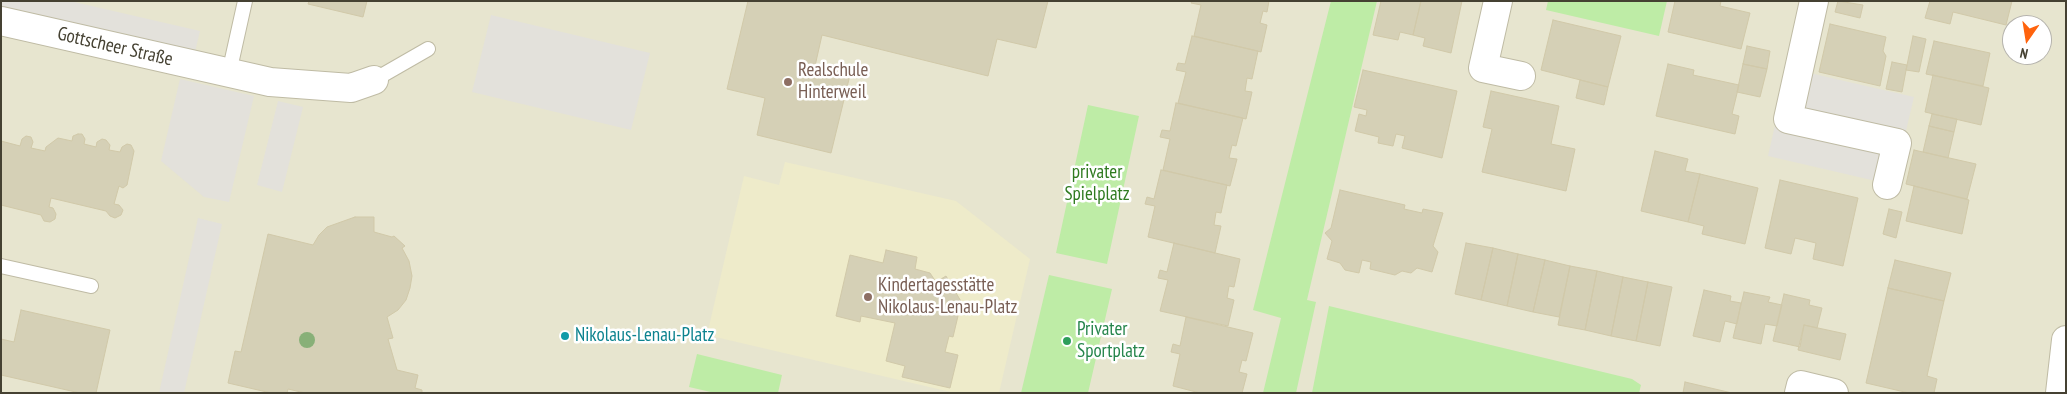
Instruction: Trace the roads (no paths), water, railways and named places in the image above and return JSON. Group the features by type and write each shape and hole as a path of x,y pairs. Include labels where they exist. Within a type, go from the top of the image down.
{"street":[{"path":"1498,1 1483,68 1521,76"},
{"path":"1814,1 1788,119 1897,143 1887,185"},
{"name":"Gottscheer Straße","path":"1,21 270,82 351,88 374,80"},
{"path":"2060,393 2066,340"},
{"path":"1799,393 1801,385 1834,393"}],"lane":[{"path":"229,73 245,1"},
{"name":"Gottscheer Straße","path":"374,80 428,49"},
{"path":"1,266 91,286"}],"place":[{"name":"Realschule Hinterweil","path":"788,82"},
{"name":"Kindertagesstätte Nikolaus-Lenau-Platz","path":"868,297"},
{"name":"Nikolaus-Lenau-Platz","path":"565,336"},
{"name":"Privater Sportplatz","path":"1067,341"}],"park label":[{"name":"privater Spielplatz","path":"1097,184"}]}
